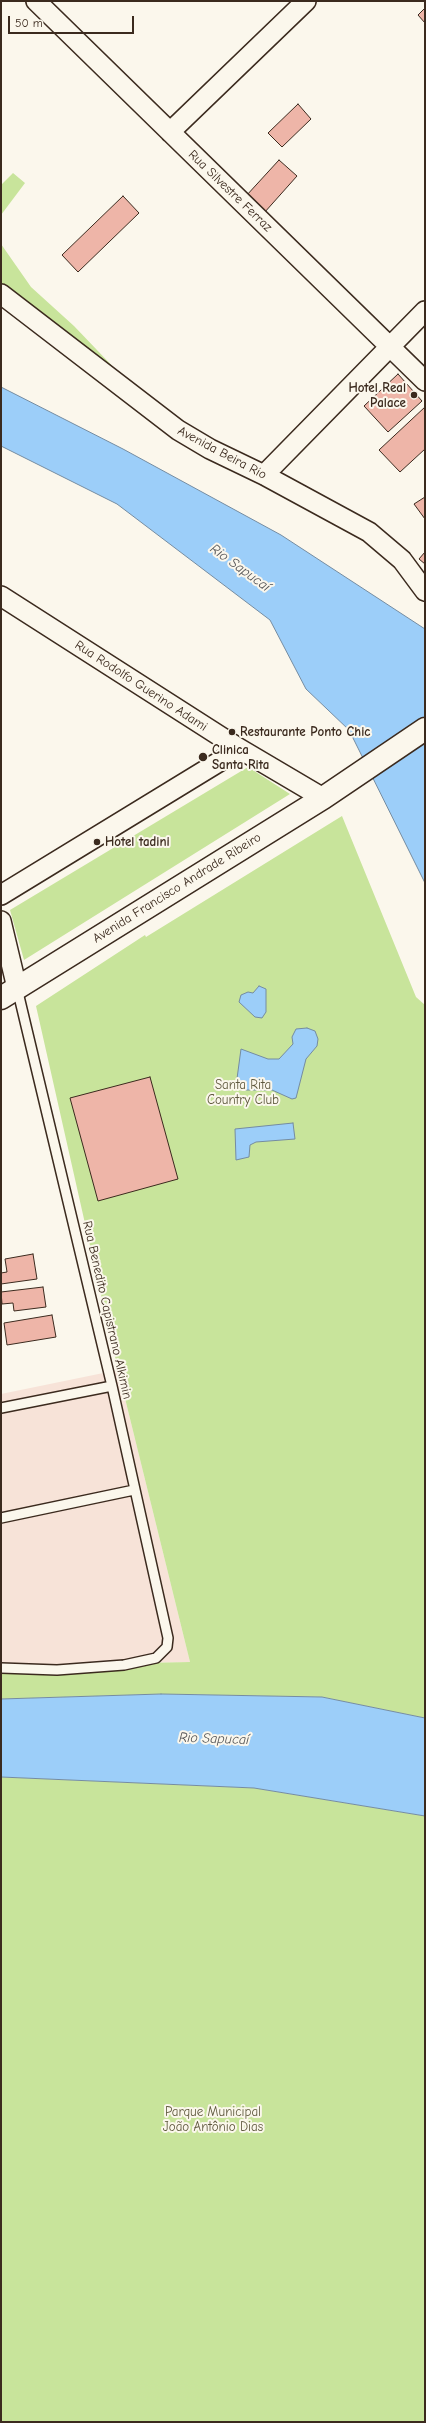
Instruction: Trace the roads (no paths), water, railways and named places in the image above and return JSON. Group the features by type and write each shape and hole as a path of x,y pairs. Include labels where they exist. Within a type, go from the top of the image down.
{"main road":[{"name":"Avenida Francisco Andrade Ribeiro","path":"9,993 323,798 425,729"}],"street":[{"name":"Rua Silvestre Ferraz","path":"36,1 425,381"},
{"path":"170,132 298,4"},
{"name":"Avenida Beira Rio","path":"1,294 178,430 210,449 264,475 369,532 402,560 425,591"},
{"path":"264,475 425,311"},
{"name":"Rua Rodolfo Guerino Adami","path":"1,596 240,749 323,798"},
{"path":"1,895 240,749"},
{"path":"1,921 9,993"}],"lane":[{"name":"Rua Benedito Capistrano Alkimin","path":"1,1668 57,1670 124,1665 156,1658 167,1647 168,1638 112,1386 9,993"},
{"path":"1,1408 112,1386"},
{"path":"1,1518 134,1490"}],"water":[{"name":"Rio Sapucaí","path":"1,387 123,449 281,535 425,629 425,883 349,730 306,689 270,620 117,504 1,446"},
{"path":"259,986 266,989 266,1012 262,1018 255,1017 239,1002 241,995 248,992 253,993"},
{"path":"307,1028 315,1031 318,1039 317,1046 306,1059 296,1098 292,1099 272,1090 241,1090 236,1086 241,1049 268,1059 279,1059 293,1044 292,1037 296,1029"},
{"path":"293,1123 295,1139 256,1142 250,1145 249,1157 236,1160 235,1129"},
{"name":"Rio Sapucaí","path":"161,1694 322,1697 425,1718 425,1816 254,1788 1,1777 1,1699"}],"place":[{"name":"Hotel Real Palace","path":"414,395"},
{"name":"Restaurante Ponto Chic","path":"232,732"},
{"name":"Clinica Santa Rita","path":"203,757"},
{"name":"Hotel tadini","path":"97,842"}],"park label":[{"name":"Santa Rita Country Club","path":"243,1092"},
{"name":"Parque Municipal João Antônio Dias","path":"213,2120"}]}
